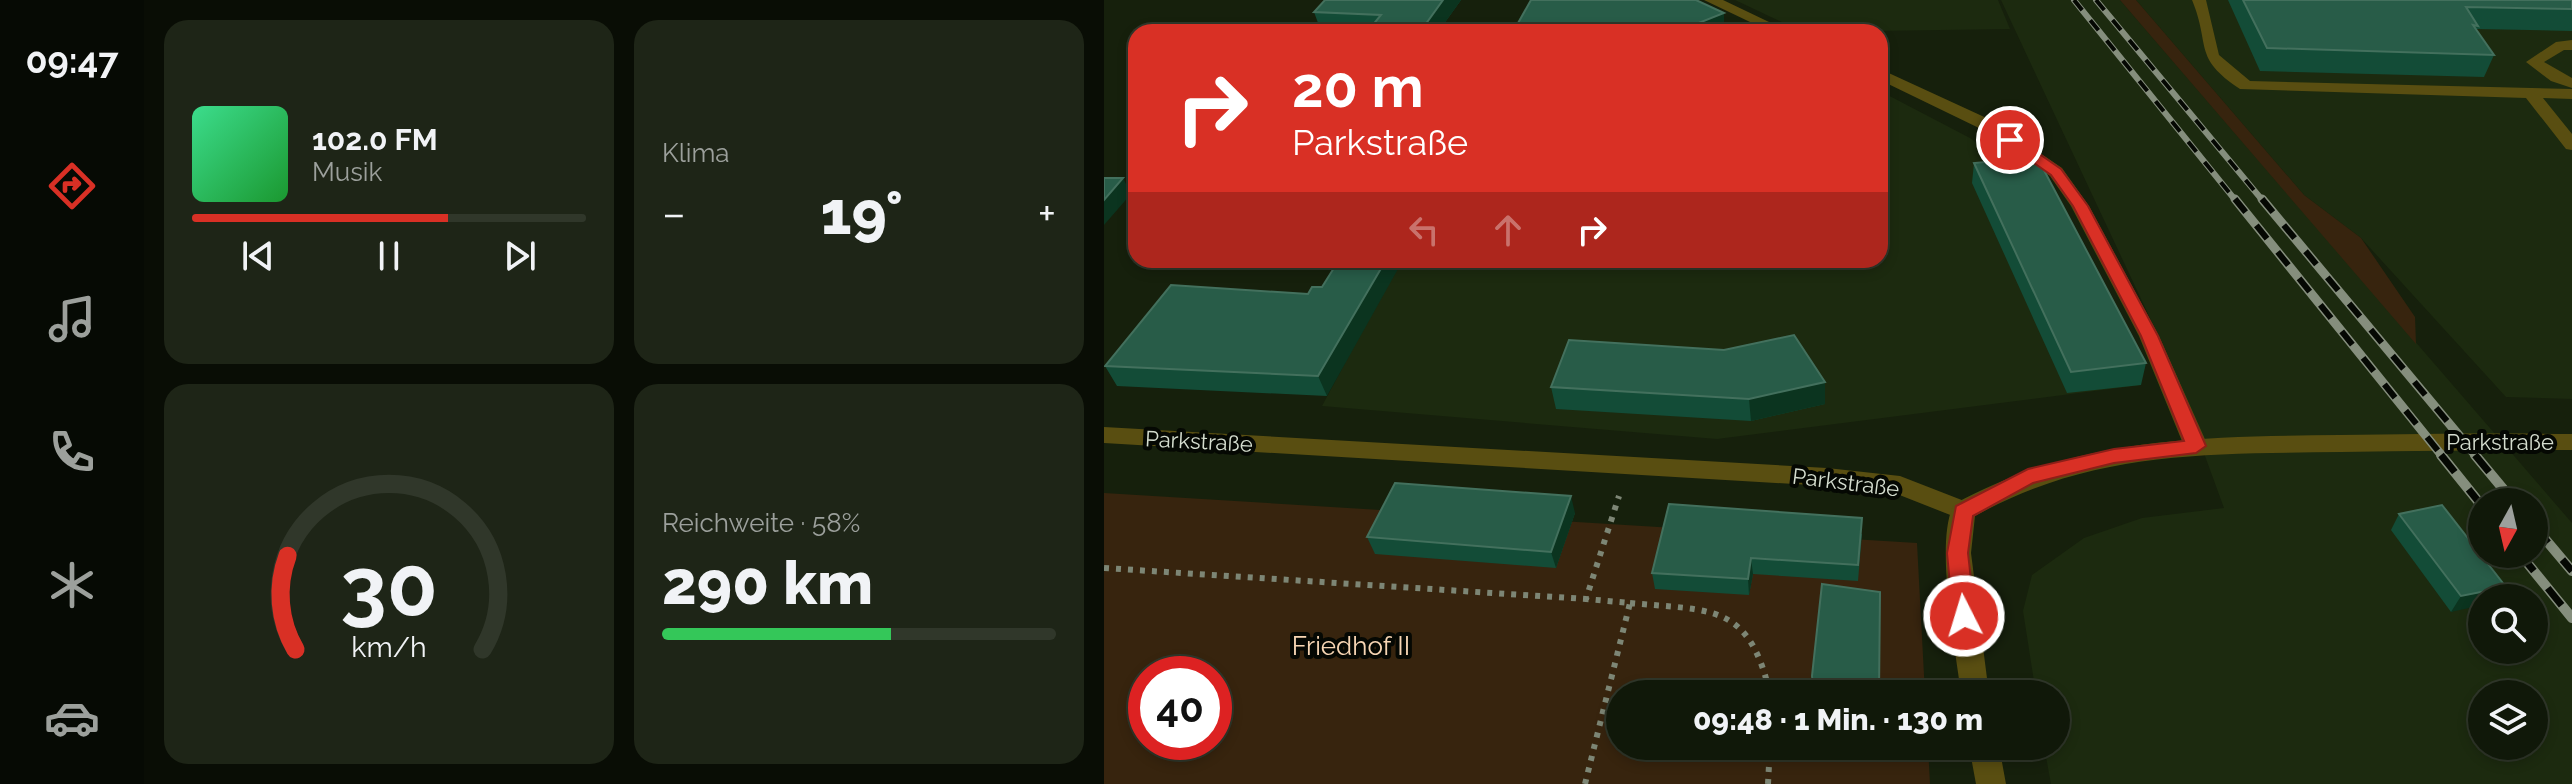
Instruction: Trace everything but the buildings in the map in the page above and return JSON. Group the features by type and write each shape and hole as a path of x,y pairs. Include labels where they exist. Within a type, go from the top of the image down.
{"street":[{"path":"1711,0 1765,24"},
{"path":"2199,0 2206,14 2207,47 2219,70 2246,86 2572,94"},
{"path":"2572,45 2561,45 2534,62 2557,78 2572,83"},
{"path":"1888,78 1987,125 2056,172 2080,206 2149,336 2196,446"},
{"path":"2531,93 2572,145"},
{"name":"Parkstraße","path":"1104,435 1630,465 1900,485 1963,511 2028,477 2114,456 2196,446 2572,442"},
{"path":"1963,511 1958,553 1973,680"},
{"path":"1987,760 1991,784"}],"path":[{"path":"1586,599 1630,465"},
{"path":"1104,568 1586,599 1720,614 1751,632 1765,659 1768,680"},
{"path":"1585,784 1630,603"},
{"path":"1768,784 1769,760"}],"shaded area":[{"path":"1735,0 1998,0 2010,29 1888,31 1888,24 1786,24"},
{"path":"2001,0 2120,0 2542,488 2468,488 2468,568 2548,568 2548,495 2572,523 2572,784 2051,784 2047,760 2070,760 2070,680 2034,680 2023,611 2032,575 2084,538 2142,518 2224,508 2171,363"},
{"path":"2136,0 2572,0 2572,399 2506,397 2361,238 2304,195"},
{"path":"1888,95 1970,138 2015,172 2141,385 1717,439 1322,406 1396,268 1888,268"}],"green space":[{"path":"2120,0 2136,0 2304,195 2361,238 2415,317 2416,344"},
{"name":"Friedhof II","path":"1104,493 1917,543 1924,680 1606,680 1606,760 1929,760 1930,784 1104,784"}],"railway":[{"path":"2074,0 2236,201"},
{"path":"2096,0 2263,201"},
{"path":"2235,199 2443,457"},
{"path":"2262,199 2477,457"},
{"path":"2441,455 2468,489"},
{"path":"2475,455 2502,488"},
{"path":"2548,543 2572,571"},
{"path":"2531,568 2572,618"}],"route":[{"path":"1964,616 1958,553 1963,511 2028,477 2062,467 2162,448 2196,446 2162,362 2080,206 2056,172 2010,140"}]}
